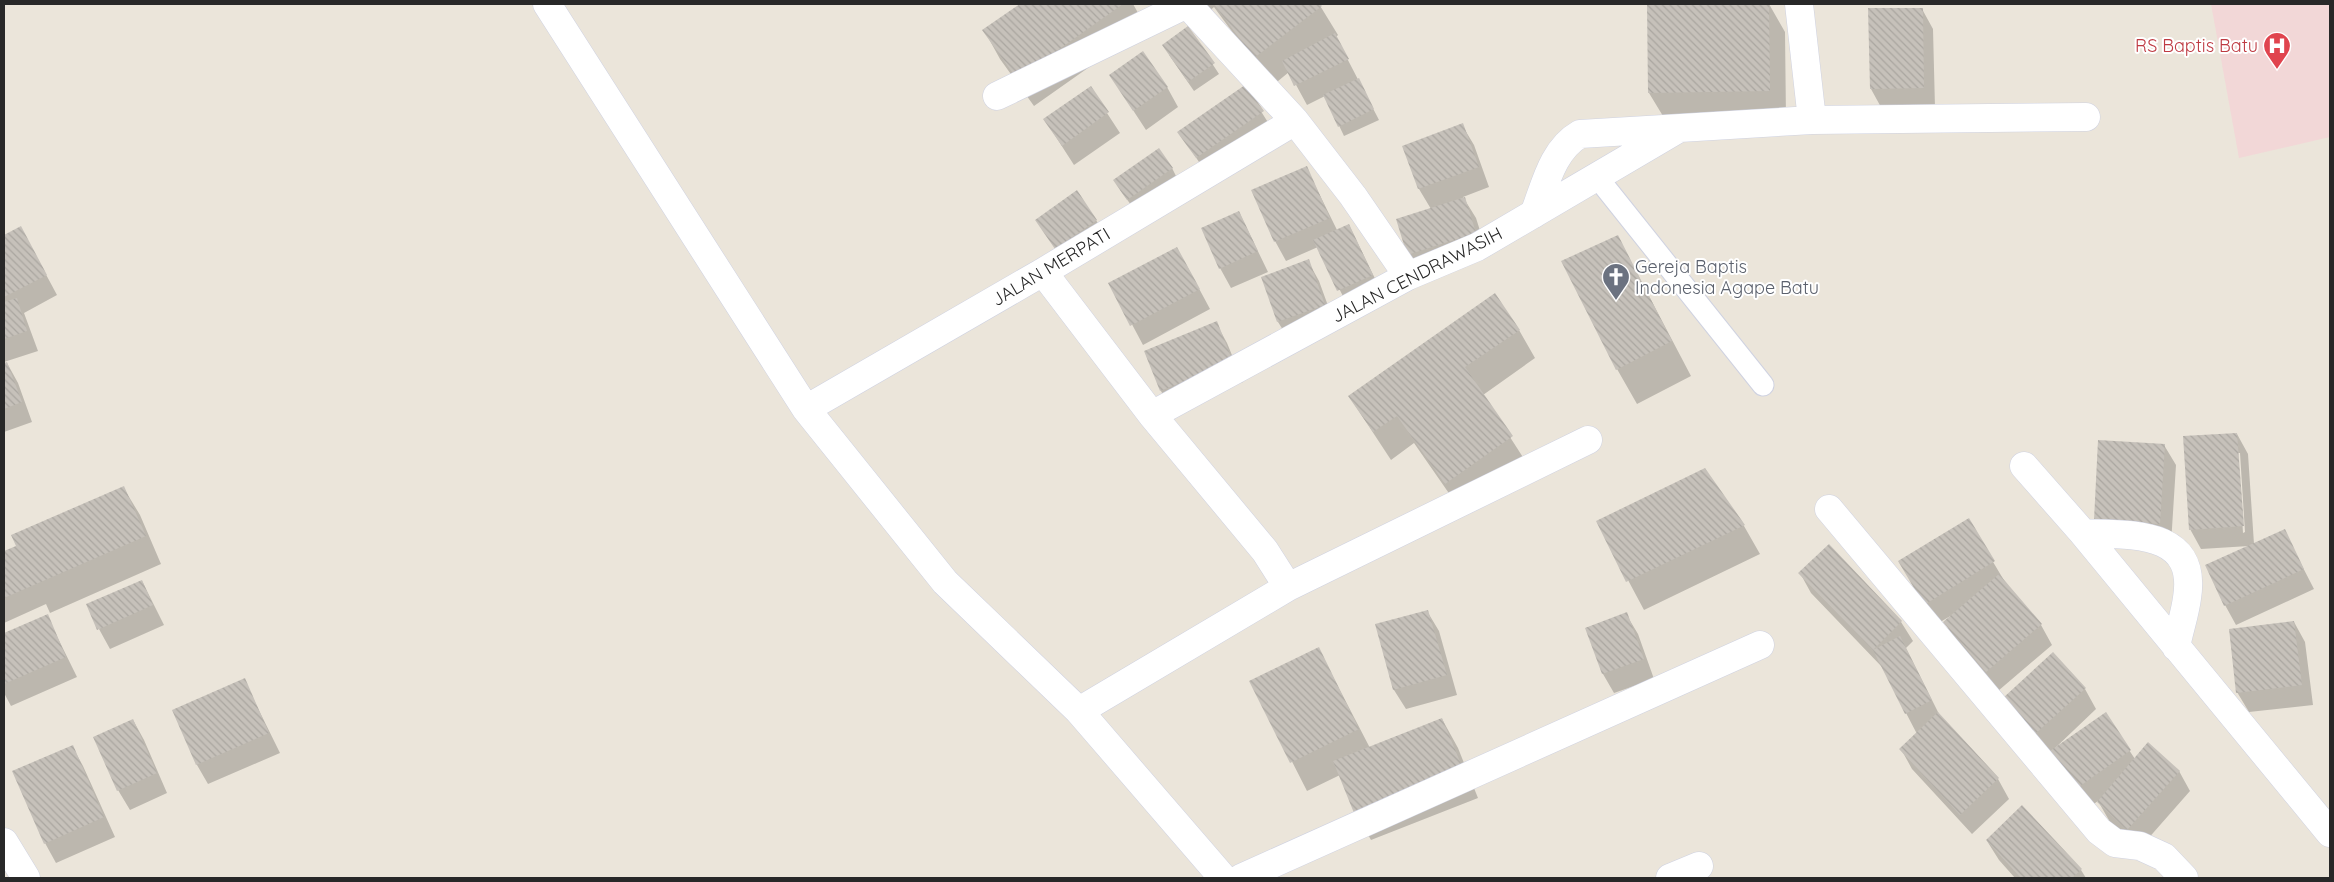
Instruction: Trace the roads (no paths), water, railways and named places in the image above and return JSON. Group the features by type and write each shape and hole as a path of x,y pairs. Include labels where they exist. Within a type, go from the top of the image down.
{"street":[{"path":"547,4 806,409 945,582 1079,711 1223,878"},
{"path":"997,96 1187,4 1295,121 1353,196 1408,276"},
{"path":"1799,4 1812,120"},
{"path":"1534,214 1559,150 1568,141 1580,134 1812,120 2086,117"},
{"name":"JALAN MERPATI","path":"806,409 1043,272 1295,121"},
{"name":"JALAN CENDRAWASIH","path":"1152,415 1408,276 1477,247 1678,129"},
{"path":"1043,272 1152,415 1265,551 1288,587"},
{"path":"1079,711 1288,587 1588,440"},
{"path":"2024,466 2083,533 2330,832"},
{"path":"1829,509 2099,831 2115,843 2140,846 2164,857 2184,878"},
{"path":"2083,533 2143,536 2167,544 2181,556 2186,570 2188,596 2176,647"},
{"path":"1241,878 1760,645"},
{"path":"4,842 26,878"},
{"path":"1670,878 1699,866"}],"lane":[{"path":"1597,177 1763,385"}],"place":[{"name":"RS Baptis Batu","path":"2277,70"},
{"name":"Gereja Baptis Indonesia Agape Batu","path":"1616,301"}]}
